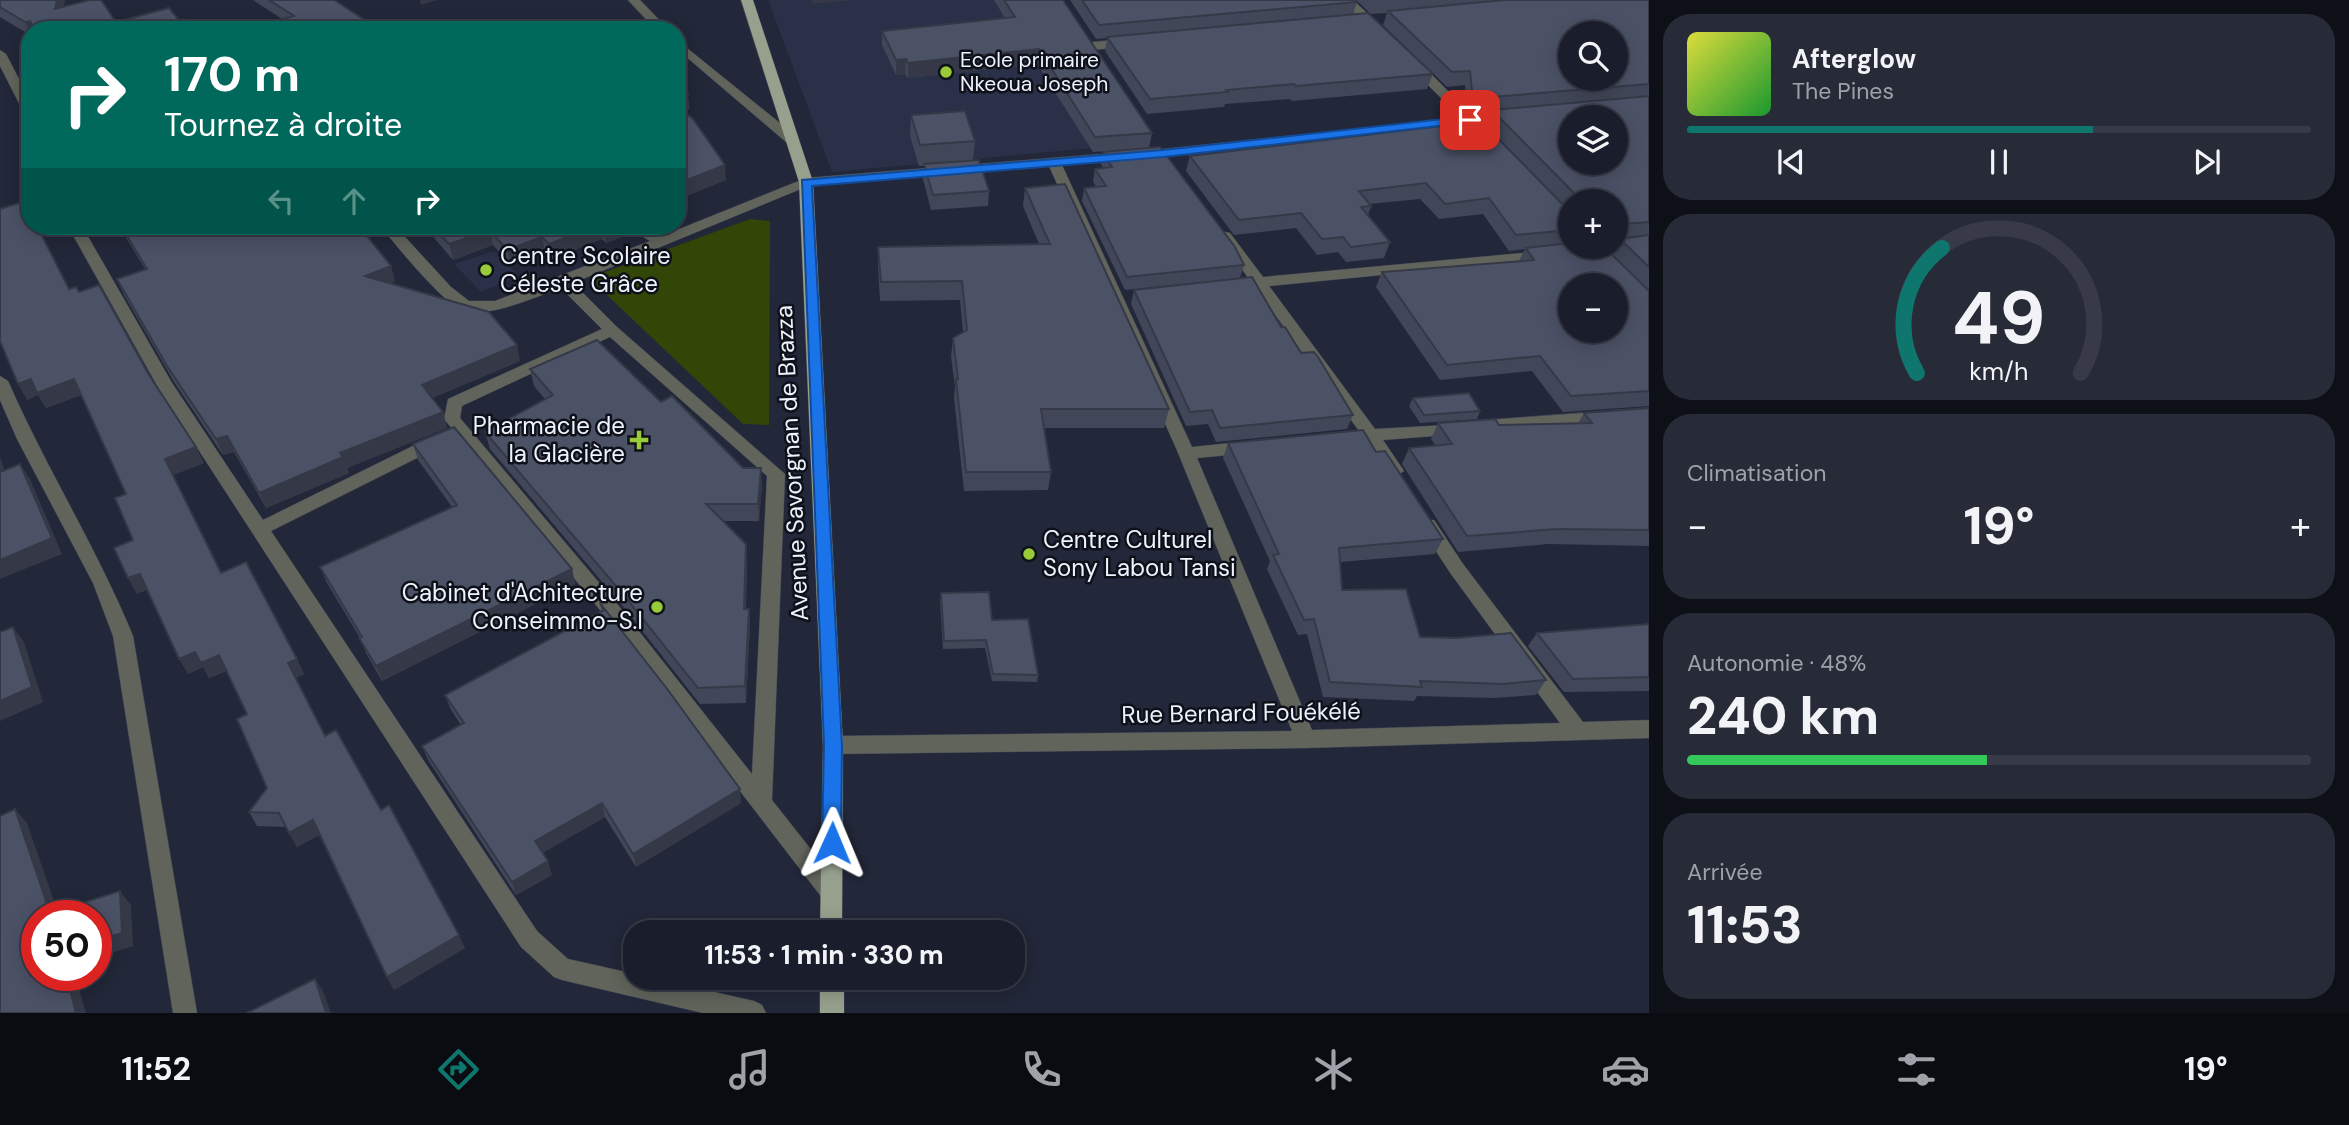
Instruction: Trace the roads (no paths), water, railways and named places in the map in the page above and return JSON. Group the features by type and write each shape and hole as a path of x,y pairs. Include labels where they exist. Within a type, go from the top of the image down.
{"main road":[{"name":"Avenue Savorgnan de Brazza","path":"747,0 806,182 833,745 831,920"},
{"path":"832,990 832,1013"}],"street":[{"path":"634,0 654,21"},
{"path":"1346,0 1388,39"},
{"path":"1093,46 1134,42"},
{"path":"686,52 791,139"},
{"path":"0,54 21,95"},
{"path":"1406,57 1488,139"},
{"path":"686,231 806,182 1164,153 1524,116"},
{"path":"1054,162 1126,298 1306,739"},
{"path":"1211,218 1371,435 1407,491"},
{"path":"80,235 165,385 529,939 562,970 754,1013"},
{"path":"396,235 446,290 465,306 496,306 676,235"},
{"path":"649,235 661,241"},
{"path":"1628,247 1649,243"},
{"path":"1234,285 1558,253"},
{"path":"562,282 612,330 776,474 761,802"},
{"path":"612,330 454,403 452,419 616,616 831,892"},
{"path":"0,381 4,402 102,583 123,636 185,1013"},
{"path":"1345,437 1649,414"},
{"path":"260,528 419,449 462,431"},
{"path":"1187,453 1266,445"},
{"path":"1421,513 1457,569 1578,731"},
{"name":"Rue Bernard Fouékélé","path":"833,745 1306,739 1649,729"}],"place":[{"name":"Ecole primaire Nkeoua Joseph","path":"946,72"},
{"name":"Centre Scolaire Céleste Grâce","path":"486,270"},
{"name":"Pharmacie de la Glacière","path":"639,440"},
{"name":"Centre Culturel Sony Labou Tansi","path":"1029,554"},
{"name":"Cabinet d'Achitecture Conseimmo-S.I","path":"657,607"}]}
